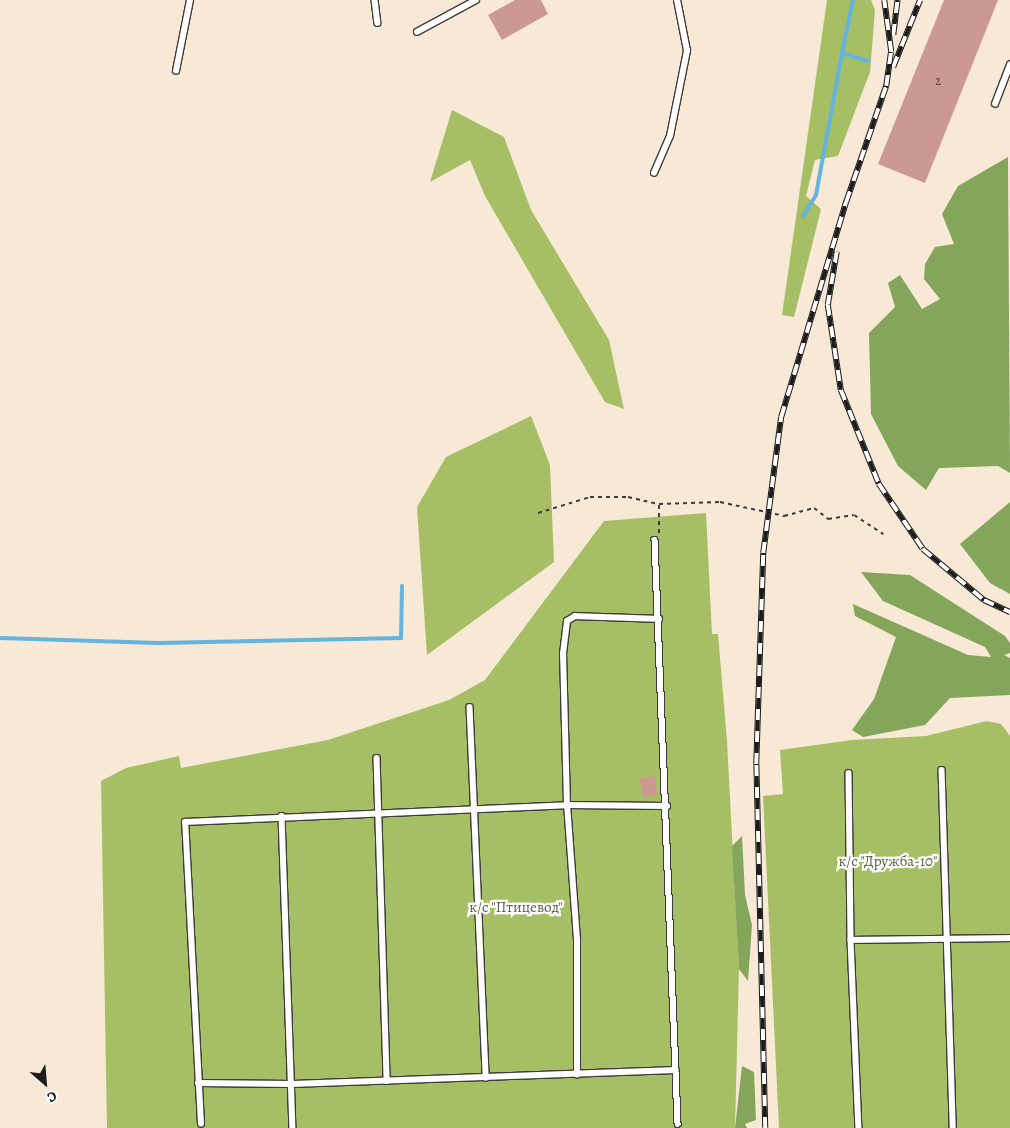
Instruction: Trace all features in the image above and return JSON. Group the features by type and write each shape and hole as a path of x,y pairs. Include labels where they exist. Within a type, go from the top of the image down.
{"lane":[{"path":"176,71 190,0"},
{"path":"375,0 378,23"},
{"path":"417,32 476,0"},
{"path":"654,173 670,136 687,51 678,0"},
{"path":"995,104 1010,65"},
{"path":"655,540 667,806 678,1124"},
{"path":"577,1075 577,940 567,805 563,654 567,621 575,616 659,619"},
{"path":"470,708 486,1078"},
{"path":"377,758 377,813 388,1081"},
{"path":"942,770 953,1128"},
{"path":"849,773 851,940 859,1128"},
{"path":"201,1124 185,822 282,816 473,811 567,805 667,806"},
{"path":"282,816 293,1128"},
{"path":"851,940 1010,938"},
{"path":"198,1084 292,1084 676,1070"}],"path":[{"path":"538,513 590,497 628,497 659,504 720,502 784,516 814,508 828,519 854,515 883,534"},
{"path":"655,540 661,529 659,504"}],"green space":[{"path":"827,0 871,0 875,10 870,72 838,156 815,160 806,196 821,209 794,317 782,315"},
{"path":"452,110 504,137 531,210 609,340 624,409 605,402 485,196 470,160 430,182"},
{"path":"1008,157 1010,473 998,466 939,468 926,490 898,466 871,414 869,333 895,307 888,283 900,275 922,309 940,299 924,279 925,264 935,247 954,244 942,214 958,186"},
{"path":"531,416 550,465 554,562 427,655 417,507 446,457"},
{"path":"1010,502 1010,594 990,583 960,544"},
{"name":"к/с \"Птицевод\"","path":"706,513 712,634 718,634 727,741 739,969 735,1128 107,1128 101,781 126,768 179,756 181,768 328,740 449,700 485,680 604,521"},
{"path":"861,572 910,575 1005,636 1010,643 1010,653 1004,655 1010,658 1010,695 950,698 925,725 863,737 852,730 874,699 896,637 855,616 853,604 968,655 991,657 985,647 883,601"},
{"name":"к/с \"Дружба-10\"","path":"987,721 1001,724 1010,736 1010,1128 779,1128 763,796 783,794 780,750 852,740 926,736"},
{"path":"742,836 745,895 752,925 748,981 739,969 732,846"},
{"path":"742,1066 754,1072 756,1120 745,1124 747,1128 735,1128"}],"building":[{"path":"515,0 541,0 548,14 502,40 488,15"},
{"path":"944,0 998,0 925,183 878,164"},
{"path":"655,776 657,795 642,797 640,778"}],"waterway":[{"path":"842,53 853,0"},
{"path":"803,216 816,195 842,53 869,61"},
{"path":"0,638 158,643 401,638 402,586"}],"railway":[{"path":"765,1128 756,764 763,553 781,417 846,202 886,86 891,52 884,0"},
{"path":"893,35 897,0"},
{"path":"893,67 920,0"},
{"path":"837,252 828,305 841,390 879,484 923,549 984,600 1010,612"}]}
